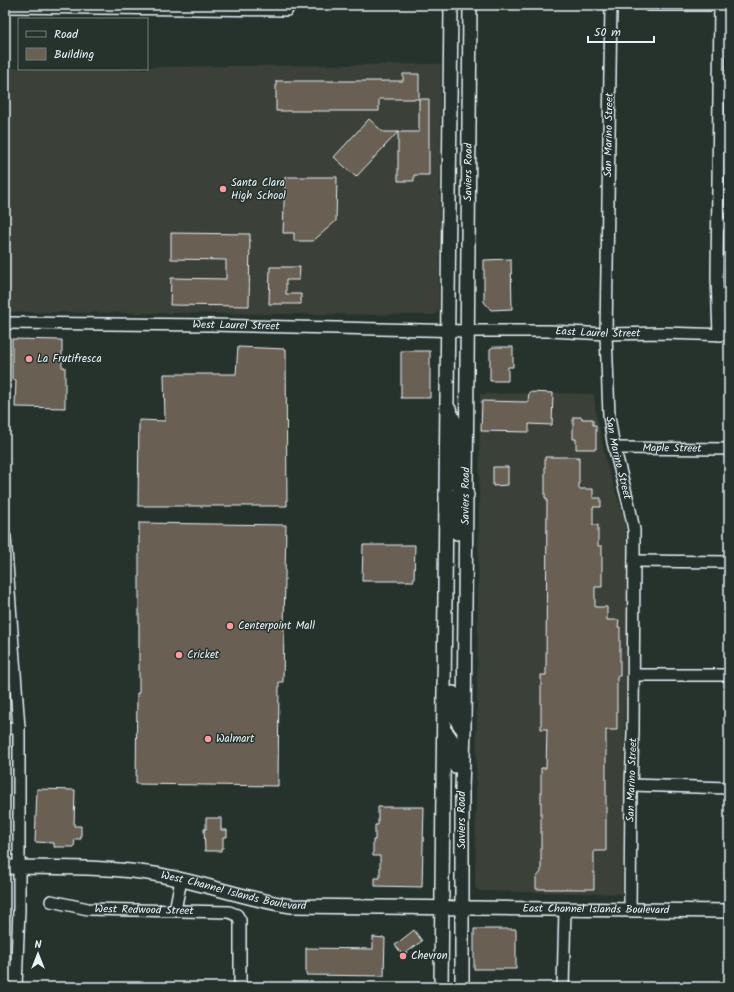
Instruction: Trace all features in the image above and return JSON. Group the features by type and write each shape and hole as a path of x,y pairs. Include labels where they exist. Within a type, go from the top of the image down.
{"main road":[{"name":"Saviers Road","path":"441,987 451,5"},
{"name":"Saviers Road","path":"462,987 462,805 465,653 470,5"},
{"path":"447,405 456,425 455,474 460,489 466,495"},
{"path":"446,495 451,496 455,501 457,508 456,635 465,653"},
{"path":"445,629 453,653 453,708 458,725 464,730"},
{"path":"444,730 452,738 455,752 455,786 462,805"},
{"name":"West Channel Islands Boulevard","path":"12,867 126,870 155,874 267,902 291,906 463,908"},
{"name":"East Channel Islands Boulevard","path":"463,908 729,911"}],"street":[{"name":"San Marino Street","path":"611,5 606,334 609,416 612,436 634,530 634,675 630,910"},
{"path":"648,5 729,5"},
{"path":"720,5 724,115 724,224 717,277 724,335"},
{"path":"5,7 220,7 287,10"},
{"name":"West Laurel Street","path":"5,323 211,325 467,331"},
{"name":"East Laurel Street","path":"467,331 550,331 606,334 663,333 724,335"},
{"name":"Maple Street","path":"615,448 729,449"},
{"path":"5,537 19,728 12,867 19,909 16,987"},
{"path":"634,562 729,562"},
{"path":"634,675 729,675"},
{"path":"5,728 19,728"},
{"path":"631,785 729,788"},
{"path":"175,910 181,880"},
{"name":"West Redwood Street","path":"51,901 88,909 229,912 237,915 240,920 240,987"},
{"path":"563,987 565,910"}],"shaded area":[{"name":"Santa Clara High School","path":"441,64 439,309 437,313 433,315 9,312 6,309 8,68 18,68 18,70 148,70 148,67"},
{"path":"480,394 594,394 596,413 607,465 624,517 628,549 622,894 480,891 476,889 475,885"}],"building":[{"path":"403,74 419,74 419,99 379,99 379,111 276,111 276,81 403,81"},
{"path":"419,99 429,99 429,175 414,175 414,181 398,181 398,132 419,132"},
{"path":"369,119 383,132 398,132 356,177 334,157"},
{"path":"285,177 337,177 336,221 313,241 294,241 294,233 283,233"},
{"path":"171,233 250,234 249,306 170,305 171,278 226,279 226,260 171,259"},
{"path":"511,259 512,309 491,310 484,302 484,260"},
{"path":"270,267 300,267 299,280 286,280 286,294 301,294 301,304 269,304"},
{"path":"12,339 62,340 62,367 65,367 65,408 15,407 16,380 12,380"},
{"path":"238,347 286,349 287,506 138,506 139,420 165,421 164,374 236,374"},
{"path":"493,347 513,347 513,367 508,367 508,381 490,381 490,349"},
{"path":"401,351 430,351 430,398 401,398"},
{"path":"529,392 553,393 552,425 529,424 529,432 481,431 482,401 528,402"},
{"path":"573,417 593,419 593,425 596,425 596,449 576,449 576,439 573,439"},
{"path":"545,457 579,457 579,489 593,489 593,498 601,498 601,507 593,507 593,525 598,525 598,546 602,546 602,587 595,587 595,607 607,607 607,620 619,620 618,627 620,627 620,676 617,676 617,730 606,730 606,851 594,851 594,889 536,889 536,878 541,872 541,768 546,768 547,729 541,729 541,675 546,675 547,498 545,498"},
{"path":"493,467 508,467 508,485 493,486"},
{"path":"139,523 286,525 283,682 279,682 278,786 136,784 137,693 139,693"},
{"path":"363,545 415,545 414,581 362,581"},
{"path":"37,789 75,790 74,826 81,826 81,839 75,839 74,847 54,847 54,843 35,842"},
{"path":"378,807 424,807 422,887 375,886 375,878 380,878 380,856 373,856 375,825 378,825"},
{"path":"206,818 221,818 221,830 227,830 227,837 223,837 223,848 221,848 221,851 205,851 204,829 206,829"},
{"path":"474,929 516,929 516,969 474,969"},
{"path":"414,930 422,941 403,955 395,945"},
{"path":"373,937 385,938 384,976 306,975 306,948 373,949"}],"place":[{"name":"Santa Clara High School","path":"223,189"},
{"name":"La Frutifresca","path":"29,359"},
{"name":"Centerpoint Mall","path":"230,626"},
{"name":"Cricket","path":"179,655"},
{"name":"Walmart","path":"208,739"},
{"name":"Chevron","path":"403,956"}]}
